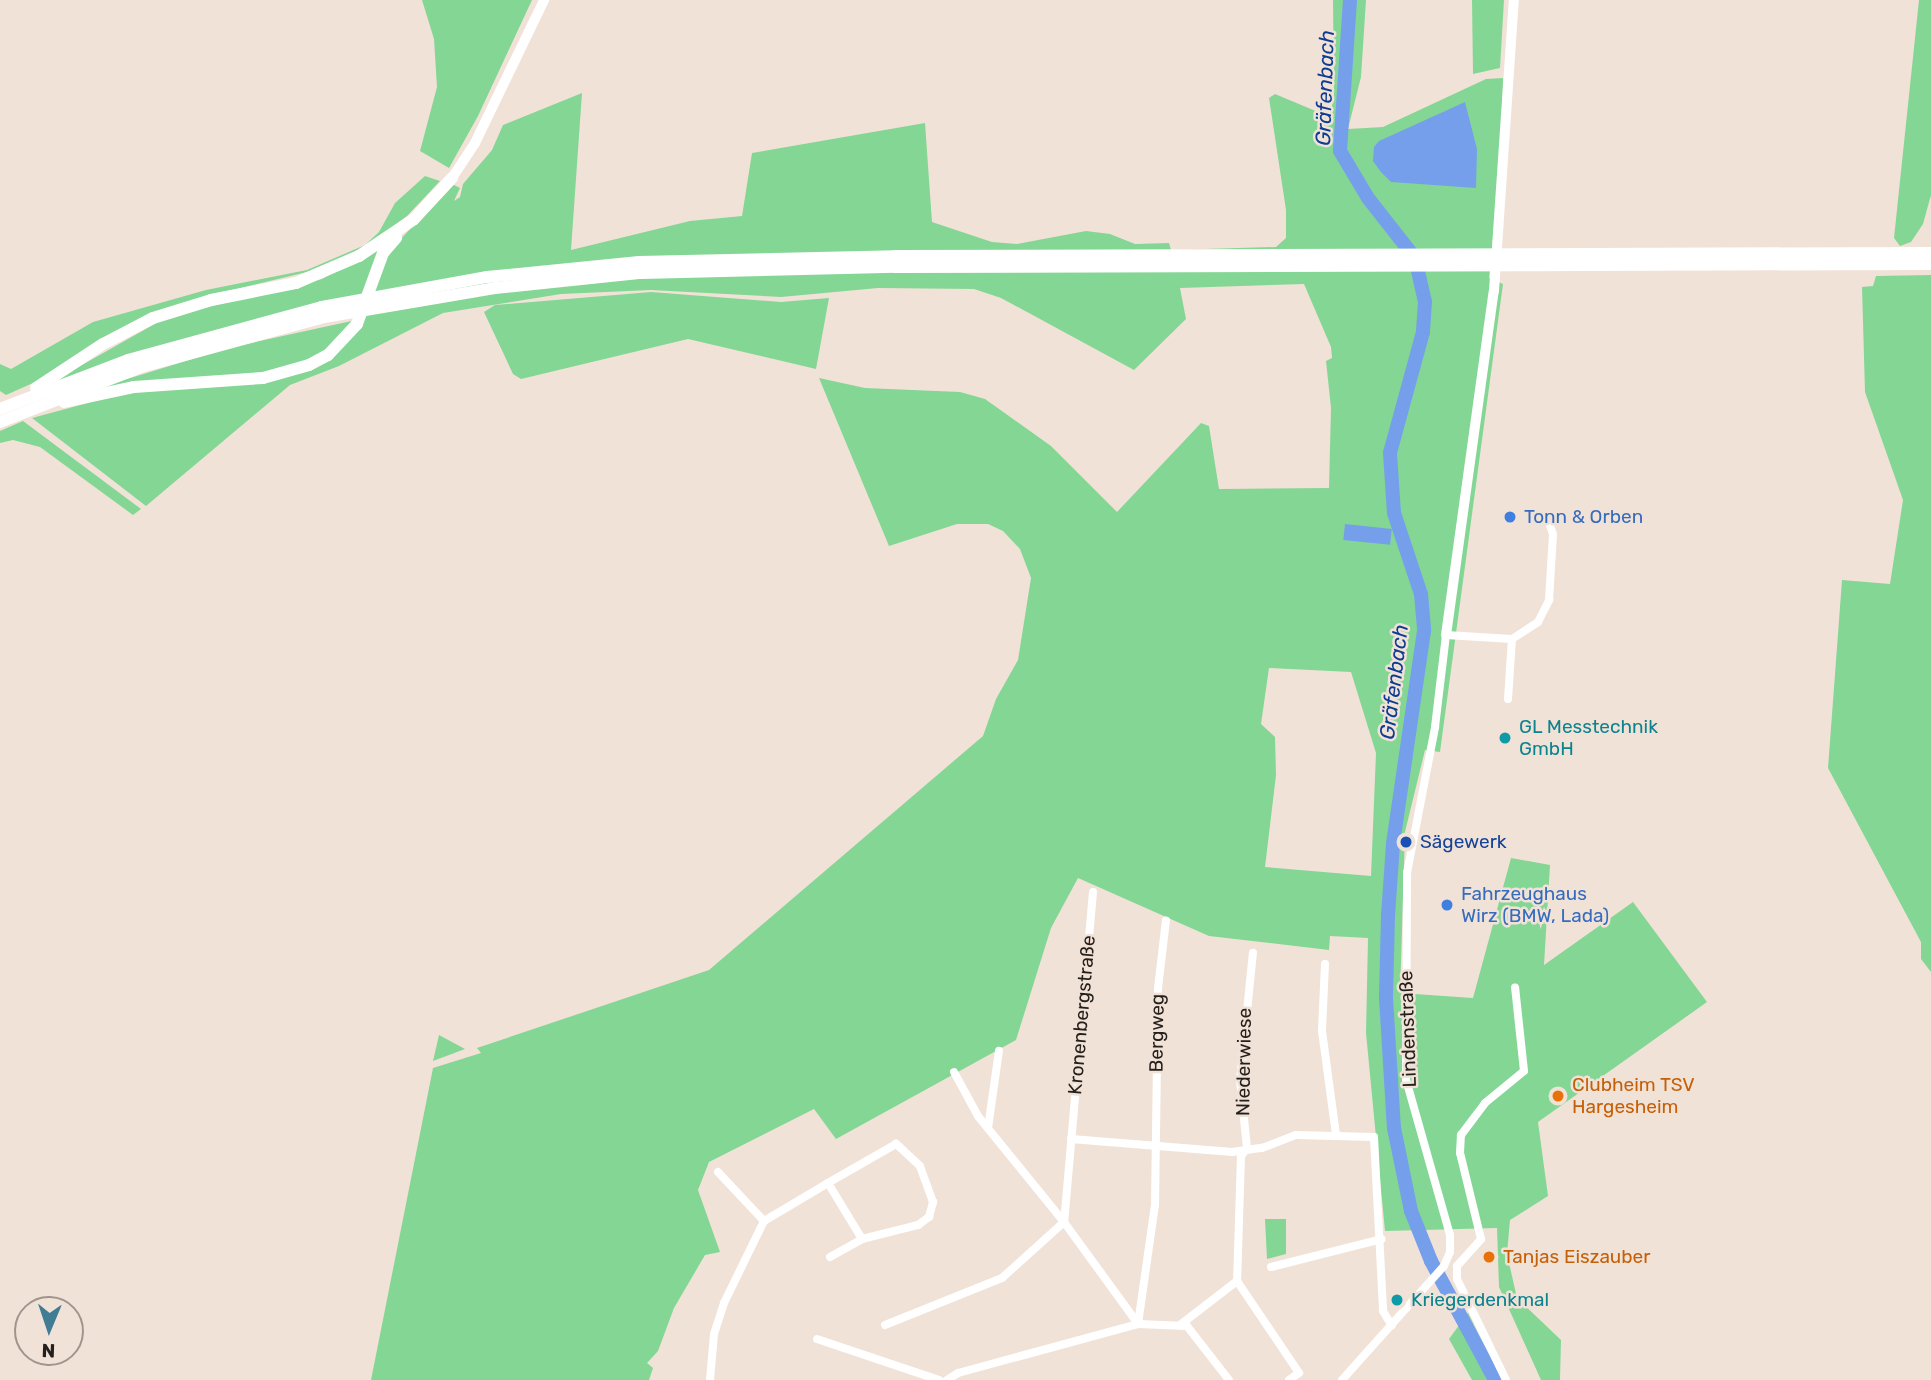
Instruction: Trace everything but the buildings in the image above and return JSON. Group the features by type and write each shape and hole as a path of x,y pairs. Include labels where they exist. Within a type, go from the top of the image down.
{"highway":[{"path":"27,411 134,387 263,378 309,365 328,355 357,324 383,253 402,229 452,178"},
{"path":"16,402 103,344 153,318 211,300 296,283 359,256 402,229"},
{"path":"1611,262 1931,253"},
{"path":"0,409 128,360 323,312 402,297 641,273 1111,262 1931,264"},
{"path":"0,422 141,367 323,312"}],"main road":[{"path":"452,178 475,144 544,0"}],"street":[{"path":"1514,0 1494,291 1446,635 1512,639 1538,622 1549,600 1553,534 1546,515"},
{"name":"Lindenstraße","path":"1446,635 1435,727 1407,873 1405,970 1406,1080 1450,1235 1446,1264"},
{"path":"1508,699 1512,639"},
{"name":"Kronenbergstraße","path":"1064,1222 1093,892"},
{"name":"Bergweg","path":"1138,1324 1158,1146 1158,988 1166,920"},
{"name":"Niederwiese","path":"1237,1281 1240,1169 1247,1149 1240,1080 1253,953"},
{"path":"1325,964 1322,1031 1336,1134"},
{"path":"1506,1380 1457,1279 1457,1266 1481,1239 1460,1153 1461,1135 1485,1103 1524,1071 1515,987"},
{"path":"988,1128 999,1051"},
{"path":"954,1072 988,1128 1064,1222 1138,1324"},
{"path":"1071,1139 1232,1152 1296,1135 1374,1137 1382,1240 1383,1311 1392,1326"},
{"path":"710,1380 714,1334 724,1303 764,1222 896,1144 920,1166 931,1186 933,1202 929,1217 918,1225 862,1239 830,1257"},
{"path":"718,1172 764,1222"},
{"path":"828,1183 862,1239"},
{"path":"885,1325 1002,1279 1064,1222"},
{"path":"1271,1267 1382,1240"},
{"path":"1342,1380 1446,1264 1457,1266"},
{"path":"1180,1325 1237,1281 1299,1373 1289,1380"},
{"path":"947,1380 958,1373 1138,1324 1180,1325 1192,1330 1229,1380"},
{"path":"817,1339 925,1378 939,1380"}],"green space":[{"path":"422,0 532,0 478,116 449,168 420,151 437,87 434,39"},
{"path":"1333,0 1366,0 1361,77 1348,129 1383,127 1486,79 1503,78 1501,161 1489,278 1503,284 1440,752 1425,750 1405,832 1400,993 1473,998 1511,858 1550,865 1544,965 1633,902 1707,1002 1538,1122 1548,1196 1510,1220 1507,1254 1517,1298 1561,1340 1560,1380 1541,1380 1499,1287 1497,1228 1385,1231 1366,1033 1368,938 1330,936 1329,950 1209,936 1078,878 1051,928 1016,1040 836,1139 814,1109 709,1162 698,1190 720,1252 705,1255 674,1308 658,1351 647,1363 653,1368 649,1380 371,1380 433,1068 481,1053 477,1048 709,970 983,736 996,699 1018,660 1031,578 1020,549 1003,531 988,524 957,524 889,546 819,378 865,388 960,392 985,399 1051,446 1117,512 1201,423 1209,426 1219,489 1329,488 1331,408 1326,361 1332,358 1331,347 1304,284 1180,288 1186,319 1134,370 1001,298 974,289 878,288 781,297 651,290 561,294 443,313 339,366 290,385 146,506 32,418 129,392 241,383 341,348 385,256 452,184 460,188 454,201 460,197 463,184 492,150 503,125 582,93 571,250 690,221 742,216 752,153 925,123 932,222 992,242 1017,244 1086,231 1110,234 1135,244 1169,243 1171,250 1276,247 1286,238 1286,210 1269,98 1275,94 1330,117 1334,94","holes":["1269,668 1351,672 1376,753 1371,876 1265,867 1276,775 1275,737 1261,724"]},
{"path":"1472,0 1504,0 1500,68 1473,74"},
{"path":"1919,0 1931,0 1931,195 1923,224 1911,242 1900,246 1894,238"},
{"path":"425,176 440,181 407,216 363,249 311,271 211,295 42,379 6,395 0,391 0,364 11,369 93,322 206,290 307,270 365,245 379,232 395,203"},
{"path":"376,249 380,253 368,294 61,381 59,378 167,317 322,279"},
{"path":"1931,275 1931,972 1921,959 1921,942 1828,768 1842,580 1890,584 1903,500 1865,392 1862,287 1873,286 1876,276"},
{"path":"651,292 781,302 829,298 816,369 688,339 521,379 513,374 484,312 495,305"},
{"path":"356,320 335,346 292,370 98,388 228,348"},
{"path":"23,421 141,509 133,515 40,447 13,440 0,443 0,431"},
{"path":"439,1035 465,1049 433,1061"},
{"path":"1265,1219 1286,1219 1286,1254 1267,1259"},
{"path":"1468,1313 1501,1380 1472,1380 1449,1339"}],"water":[{"path":"1465,102 1477,149 1476,188 1391,182 1381,172 1373,161 1374,147 1379,141"},
{"path":"1345,524 1392,529 1390,545 1343,540"}],"waterway":[{"name":"Gräfenbach","path":"1350,0 1340,151 1368,198 1415,258 1425,302 1423,332 1390,453 1394,513 1421,594 1424,631 1393,844 1388,915 1386,998 1394,1128 1411,1211 1431,1261 1495,1380"}],"place":[{"name":"Tonn & Orben","path":"1510,517"},
{"name":"GL Messtechnik GmbH","path":"1505,738"},
{"name":"Sägewerk","path":"1406,842"},
{"name":"Fahrzeughaus Wirz (BMW, Lada)","path":"1447,905"},
{"name":"Clubheim TSV Hargesheim","path":"1558,1096"},
{"name":"Tanjas Eiszauber","path":"1489,1257"},
{"name":"Kriegerdenkmal","path":"1397,1300"}]}
